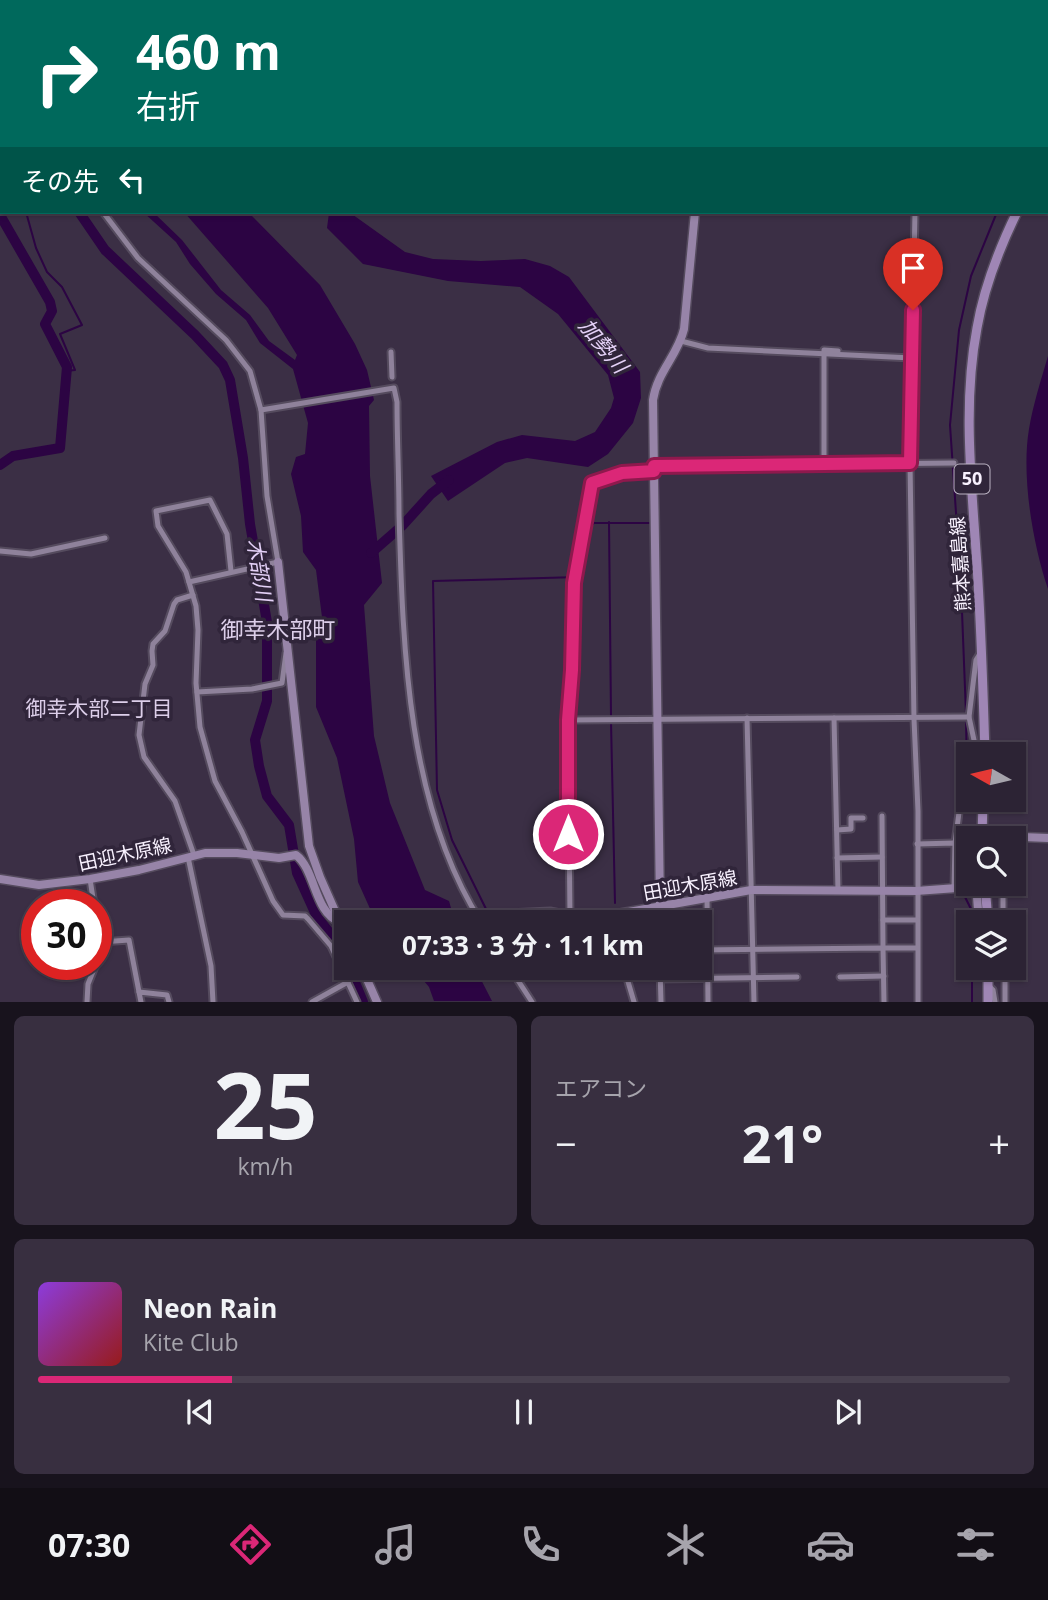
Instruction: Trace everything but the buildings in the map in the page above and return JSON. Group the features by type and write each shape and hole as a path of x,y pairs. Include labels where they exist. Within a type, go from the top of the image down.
{"main road":[{"name":"熊本嘉島線","path":"985,742 969,421 972,356 991,271 1015,214"},
{"path":"988,980 988,1002"}],"street":[{"path":"105,214 138,258 237,351 265,410 267,496 278,562 309,846 316,868 339,910"},
{"path":"660,910 653,400 656,384 681,341 695,214"},
{"path":"915,214 910,463 918,1002"},
{"path":"681,341 708,348 824,354"},
{"path":"824,466 824,350 912,358"},
{"path":"391,352 392,377"},
{"path":"265,410 394,388 397,402 401,595 412,721 427,787 447,851 473,910"},
{"path":"570,910 568,720 574,583 592,483 622,473 654,469 954,463"},
{"path":"231,571 227,534 210,500 156,511 158,526 186,572 193,595 198,629 197,692 200,727 215,781 279,911 283,915 305,916 308,919 331,946 357,1002"},
{"path":"0,551 31,554 105,538"},
{"path":"189,582 278,562"},
{"path":"193,595 177,600 165,631 153,644 153,665 145,684 139,735 144,757 175,802 191,856 211,966 213,1002"},
{"path":"197,692 256,688 282,683 286,645"},
{"path":"974,742 969,717 976,660 982,650"},
{"path":"568,720 969,717"},
{"path":"747,718 754,1002"},
{"path":"834,718 838,891"},
{"path":"881,816 884,1002"},
{"path":"836,830 851,829 851,818 863,818"},
{"path":"1026,837 1048,838"},
{"path":"917,844 956,843"},
{"name":"田迎木原線","path":"0,879 29,885 90,879 218,852 296,855 303,863 329,915 334,917"},
{"path":"837,858 882,857"},
{"path":"90,879 92,889"},
{"name":"田迎木原線","path":"646,910 751,890 916,891 956,887"},
{"path":"707,897 707,910"},
{"path":"883,920 917,920"},
{"path":"112,941 129,940 141,1002"},
{"path":"712,950 917,948"},
{"path":"840,977 884,976"},
{"path":"712,978 797,977"},
{"path":"86,1002 90,980"},
{"path":"367,980 377,1002"},
{"path":"518,980 532,1002"},
{"path":"628,980 634,1002"},
{"path":"660,980 661,1002"},
{"path":"708,980 708,1002"},
{"path":"1005,980 1006,1002"},
{"path":"312,1002 348,982"},
{"path":"988,984 993,990 995,1002"},
{"path":"139,992 160,992 167,995 169,1002"}],"water":[{"path":"145,214 155,214 182,240 221,290 250,315 269,341 295,360 297,355 268,308 186,214 250,214 320,285 367,370 374,400 369,406 370,476 382,583 364,605 374,736 390,803 425,890 449,901 452,910 371,910 358,882 354,839 337,758 316,707 316,633 323,625 316,570 303,552 301,516 291,474 296,457 305,454 308,423 293,369 260,343 246,320 216,294 190,264 176,242"},
{"path":"329,214 352,214 405,252 433,259 525,259 550,266 569,277 640,372 641,398 633,423 608,454 588,467 527,458 505,463 448,501 431,476 497,442 522,435 575,441 595,432 611,408 614,398 608,375 558,314 520,287 448,281 363,264 327,228"},
{"path":"1048,356 1048,589 1033,531 1026,468 1031,420"},
{"path":"423,980 481,980 492,1001 434,1001"}],"waterway":[{"path":"27,214 36,248 47,272 62,287 82,325 60,334 75,370 66,371"},
{"name":"木部川","path":"80,214 105,250 195,335 223,365 230,380 267,622 267,701 255,740 259,766 267,796 289,825 297,873 317,917 334,938"},
{"path":"966,714 950,425 959,330 971,276 996,214"},
{"path":"0,215 50,302 52,311 45,324 67,367 60,448 13,456 0,465"},
{"path":"659,522 659,472 662,469 907,467"},
{"name":"加勢川","path":"371,553 449,480"},
{"path":"609,522 611,716"},
{"path":"487,910 452,840 437,790 433,581 579,577 587,529 594,523 650,523"},
{"path":"959,826 967,771 966,720"},
{"path":"611,722 615,903"},
{"path":"964,896 972,910"},
{"name":"木部川","path":"354,980 363,1002"},
{"path":"972,980 972,1002"}],"district":[{"name":"御幸木部町","path":"278,630"},
{"name":"御幸木部二丁目","path":"99,709"}],"route":[{"path":"568,834 568,720 574,583 592,483 622,473 654,471 654,466 910,463 913,310"}]}
